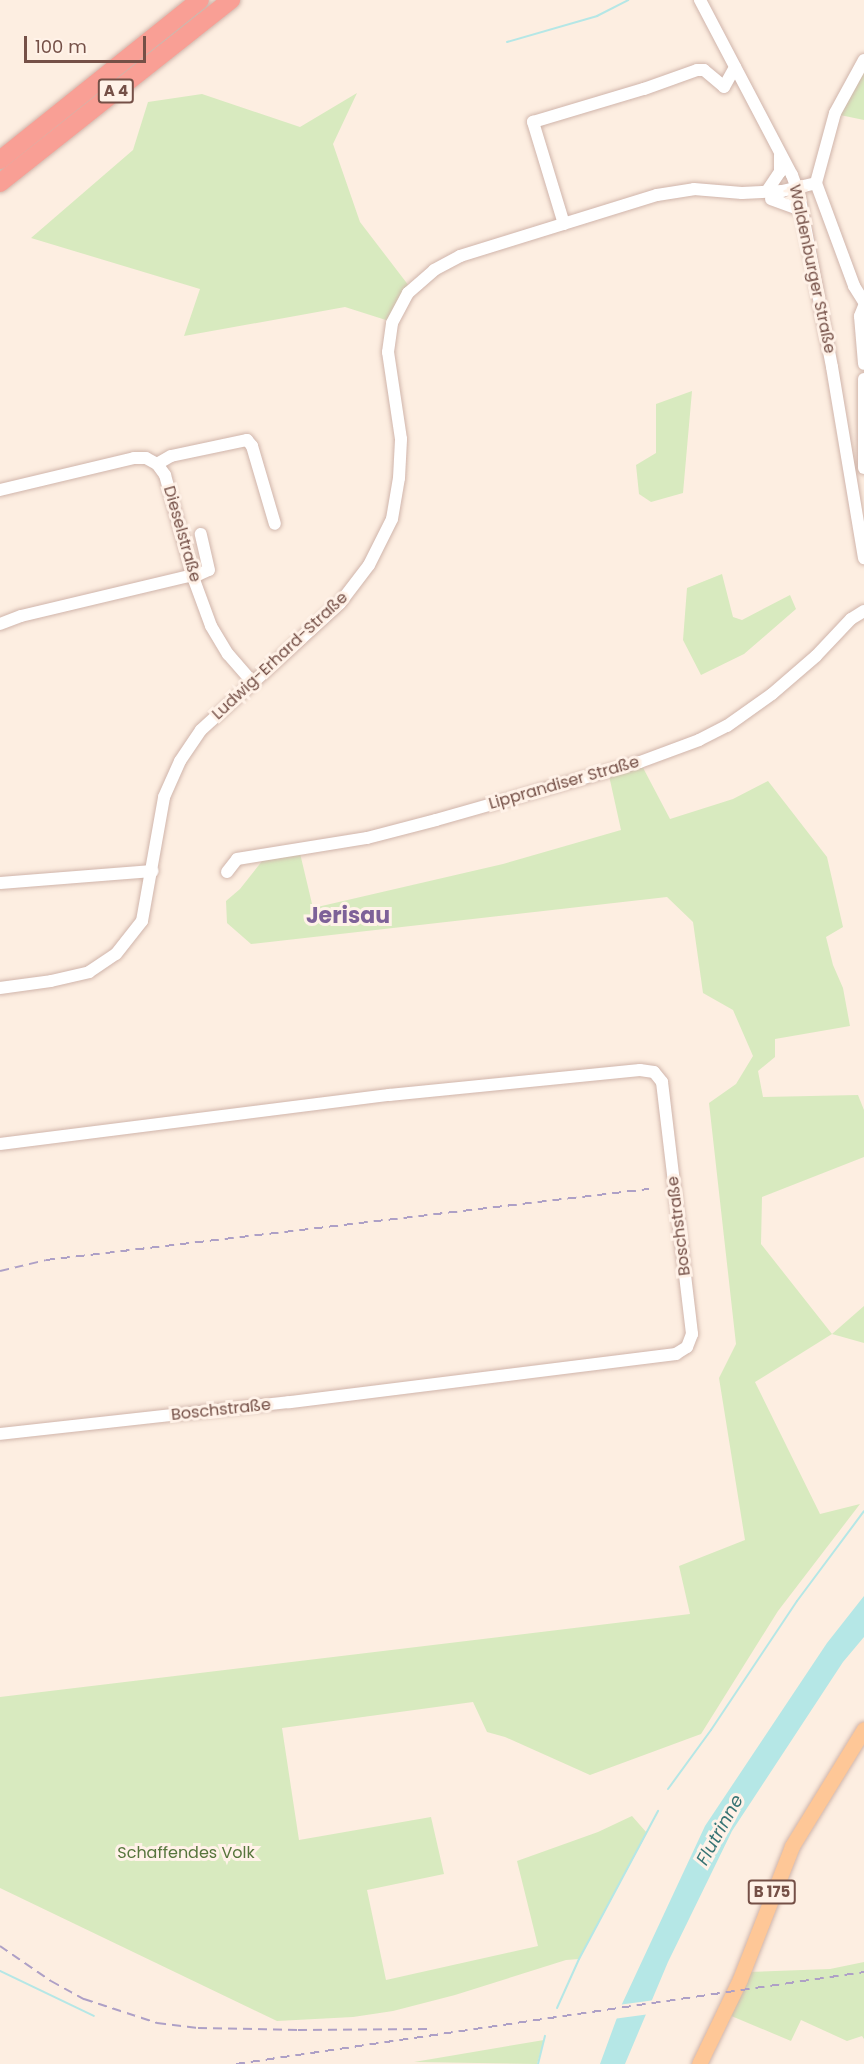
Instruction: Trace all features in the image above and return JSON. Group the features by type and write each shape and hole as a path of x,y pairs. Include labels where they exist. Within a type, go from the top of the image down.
{"highway":[{"name":"A 4","path":"0,159 200,0"},
{"name":"A 4","path":"0,183 231,0"}],"main road":[{"name":"B 175","path":"699,2064 740,1979 792,1846 864,1729"}],"street":[{"name":"Waldenburger Straße","path":"700,0 780,151 798,192 832,367 864,558"},
{"path":"864,60 835,113 816,183 854,286 864,304 860,316 864,364"},
{"path":"564,224 533,122 644,89 697,70 704,70 724,87 735,67"},
{"path":"780,151 780,172 769,195 802,210"},
{"name":"Ludwig-Erhard-Straße","path":"0,988 51,981 89,972 116,954 142,921 165,797 180,761 201,730 340,603 369,565 392,519 401,465 400,439 388,352 392,323 408,293 434,270 460,256 680,191 769,195 798,192 816,183"},
{"path":"864,379 864,468"},
{"path":"0,490 134,458 146,458 157,464 171,456 247,441 252,446 275,524"},
{"name":"Dieselstraße","path":"157,464 165,474 193,576 211,626 228,654 252,682"},
{"path":"0,624 21,616 193,576 209,570 201,534"},
{"name":"Lipprandiser Straße","path":"227,872 237,859 367,837 436,820 640,762 699,740 727,726 772,694 816,656 851,619 864,610"},
{"path":"0,883 153,871"},
{"name":"Boschstraße","path":"0,1144 389,1095 640,1070 654,1072 662,1083 692,1335 687,1347 676,1354 289,1402 0,1434"}],"green space":[{"path":"864,72 864,120 840,115"},
{"path":"357,93 333,144 360,222 409,286 389,321 345,307 184,336 200,289 31,238 133,150 148,102 202,94 300,127"},
{"path":"692,391 683,493 651,502 639,494 636,465 656,453 656,404"},
{"path":"722,574 733,617 742,620 790,595 796,609 744,654 701,675 683,640 687,588"},
{"name":"Schaffendes Volk","path":"640,762 670,819 733,799 768,781 827,857 843,927 826,937 833,965 843,988 850,1026 775,1039 775,1057 758,1071 763,1097 858,1095 864,1110 864,1157 762,1197 761,1244 832,1334 755,1382 820,1514 860,1504 778,1611 701,1734 590,1775 505,1737 487,1732 473,1702 282,1728 299,1840 431,1817 444,1874 367,1890 386,1980 538,1946 517,1861 598,1832 632,1816 647,1833 579,1959 566,1960 455,1995 393,2011 353,2017 277,2021 0,1888 0,1697 690,1614 679,1566 745,1540 719,1378 736,1344 709,1103 736,1084 753,1056 733,1010 703,993 693,922 667,897 251,944 227,923 226,901 240,889 262,861 299,849 313,908 503,864 621,830 608,771"},
{"path":"864,1306 864,1343 832,1334"},
{"path":"864,1962 864,2039 862,2036 847,2041 801,2020 791,2041 729,2015 747,1972 830,1969"},
{"path":"544,2040 537,2064 414,2062"}],"water":[{"name":"Flutrinne","path":"864,1596 864,1637 843,1662 732,1831 668,1962 625,2064 600,2064 622,2004 705,1826 827,1643"}],"pier":[{"path":"655,2000 650,2014 613,2019 618,2005"}],"waterway":[{"path":"507,42 597,16 628,0"},
{"path":"668,1789 711,1730 797,1601 864,1511"},
{"path":"557,2008 579,1959 658,1811"},
{"path":"0,1971 94,2016"},
{"path":"538,2064 545,2036"}],"railway":[{"path":"0,1271 46,1260 649,1189"},
{"path":"0,1946 51,1981 84,1999 157,2023 198,2028 427,2029"},
{"path":"236,2064 864,1972"}],"district":[{"name":"Jerisau","path":"348,916"}]}
